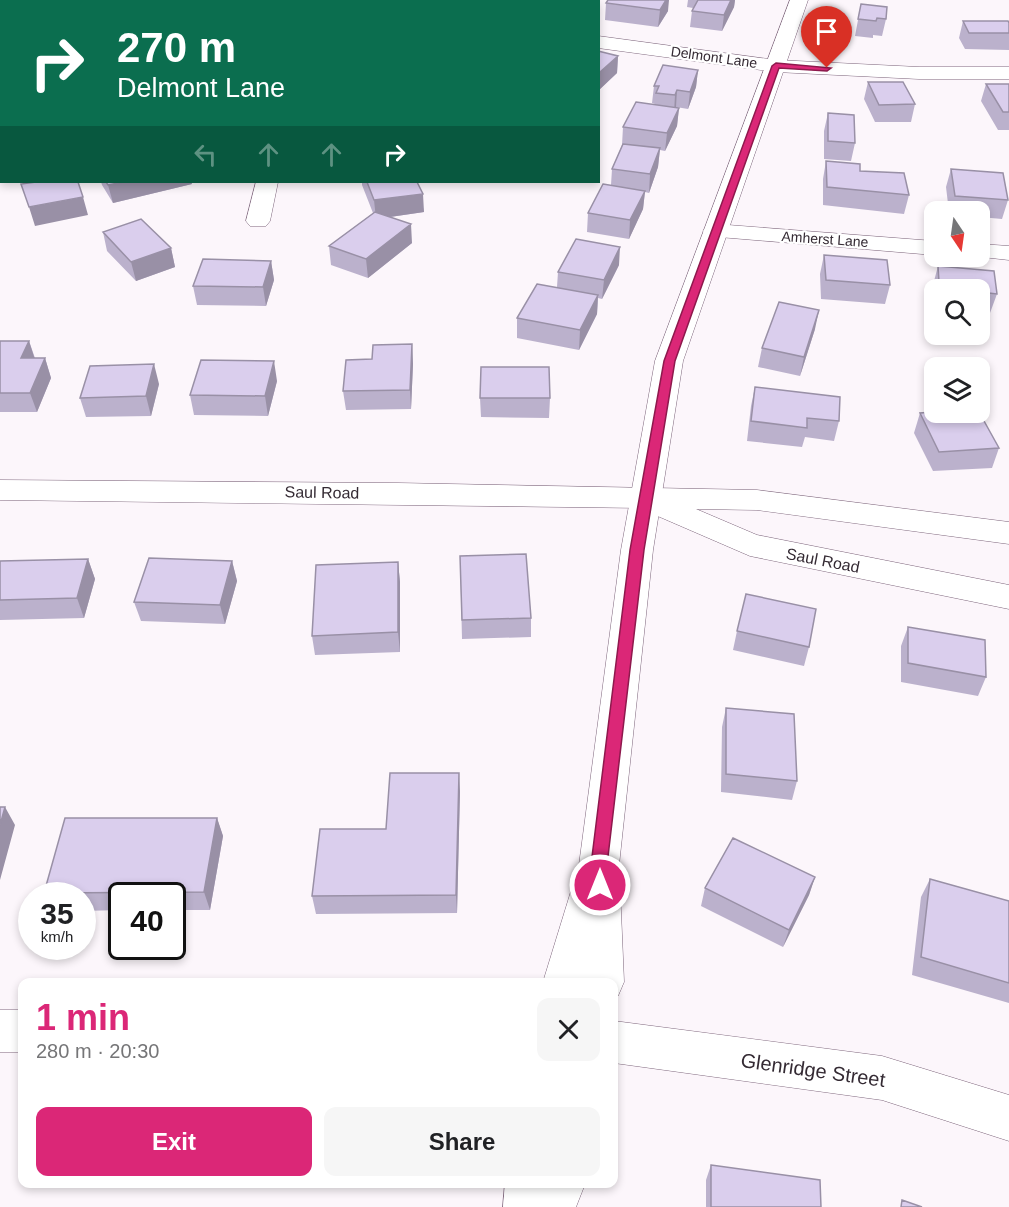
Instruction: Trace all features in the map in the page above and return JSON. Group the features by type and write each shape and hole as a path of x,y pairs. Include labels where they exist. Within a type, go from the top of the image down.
{"street":[{"path":"603,978 599,865 645,499 669,361 799,0"},
{"name":"Delmont Lane","path":"600,42 776,66 919,73 1009,73"},
{"path":"258,221 267,183"},
{"name":"Amherst Lane","path":"715,231 924,247"},
{"path":"990,252 1009,253"},
{"name":"Saul Road","path":"0,490 398,493 757,500 1009,533"},
{"name":"Saul Road","path":"645,499 750,545 1009,597"},
{"path":"565,978 599,865"},
{"path":"0,1031 18,1031"},
{"name":"Glenridge Street","path":"618,1043 882,1078 1009,1118"},
{"path":"527,1207 529,1188"},
{"path":"552,1207 559,1188"}],"building":[{"path":"608,0 666,0 660,10 606,3"},
{"path":"698,0 731,0 724,15 692,11"},
{"path":"861,4 887,7 886,19 877,18 876,21 858,19"},
{"path":"963,21 1008,21 1009,33 969,33"},
{"path":"600,52 618,56 600,72"},
{"path":"663,65 698,70 690,92 677,90 675,95 656,93 659,86 654,86"},
{"path":"868,82 903,82 915,104 879,105"},
{"path":"986,84 1009,84 1009,112 1003,112"},
{"path":"636,102 679,108 667,133 623,127"},
{"path":"828,113 854,115 855,143 828,141"},
{"path":"623,144 660,148 650,174 612,169"},
{"path":"826,161 860,164 860,171 904,173 909,195 827,187"},
{"path":"951,169 1003,173 1008,200 955,196"},
{"path":"78,183 83,197 29,207 21,184"},
{"path":"367,183 418,183 423,194 374,200"},
{"path":"603,184 645,191 630,220 588,213"},
{"path":"375,212 411,224 366,259 329,246"},
{"path":"141,219 171,248 131,262 103,232"},
{"path":"576,239 620,247 604,280 558,272"},
{"path":"824,255 887,260 890,285 826,280"},
{"path":"203,259 271,261 263,287 193,286"},
{"path":"938,267 994,271 997,294 990,293 990,279 939,279"},
{"path":"537,284 598,295 580,330 517,318"},
{"path":"779,302 819,310 804,357 762,348"},
{"path":"0,341 29,341 21,358 45,358 30,393 0,393"},
{"path":"412,344 410,390 343,391 346,360 372,359 373,345"},
{"path":"201,360 274,361 265,396 190,395"},
{"path":"154,364 146,396 80,398 90,366"},
{"path":"481,367 549,367 550,398 480,398"},
{"path":"755,387 840,397 839,421 807,418 807,428 751,421"},
{"path":"925,423 985,423 999,448 939,452"},
{"path":"526,554 531,618 462,620 460,556"},
{"path":"149,558 232,561 220,605 134,602"},
{"path":"88,559 77,598 0,600 0,561"},
{"path":"398,562 398,632 312,636 316,565"},
{"path":"746,594 816,609 809,647 737,631"},
{"path":"908,627 985,640 986,677 908,663"},
{"path":"726,708 794,714 797,781 726,774"},
{"path":"390,773 459,773 456,895 312,896 320,829 386,829"},
{"path":"0,807 5,807 0,825"},
{"path":"65,818 217,818 204,892 186,892 186,882 108,882 108,893 96,893 96,882 47,882"},
{"path":"733,838 815,877 789,930 705,888"},
{"path":"930,879 1009,901 1009,983 921,957"},
{"path":"711,1165 820,1180 821,1207 711,1207"},
{"path":"902,1200 922,1207 901,1207"}],"route":[{"path":"600,885 599,865 637,550 669,361 776,66 827,68"}]}
